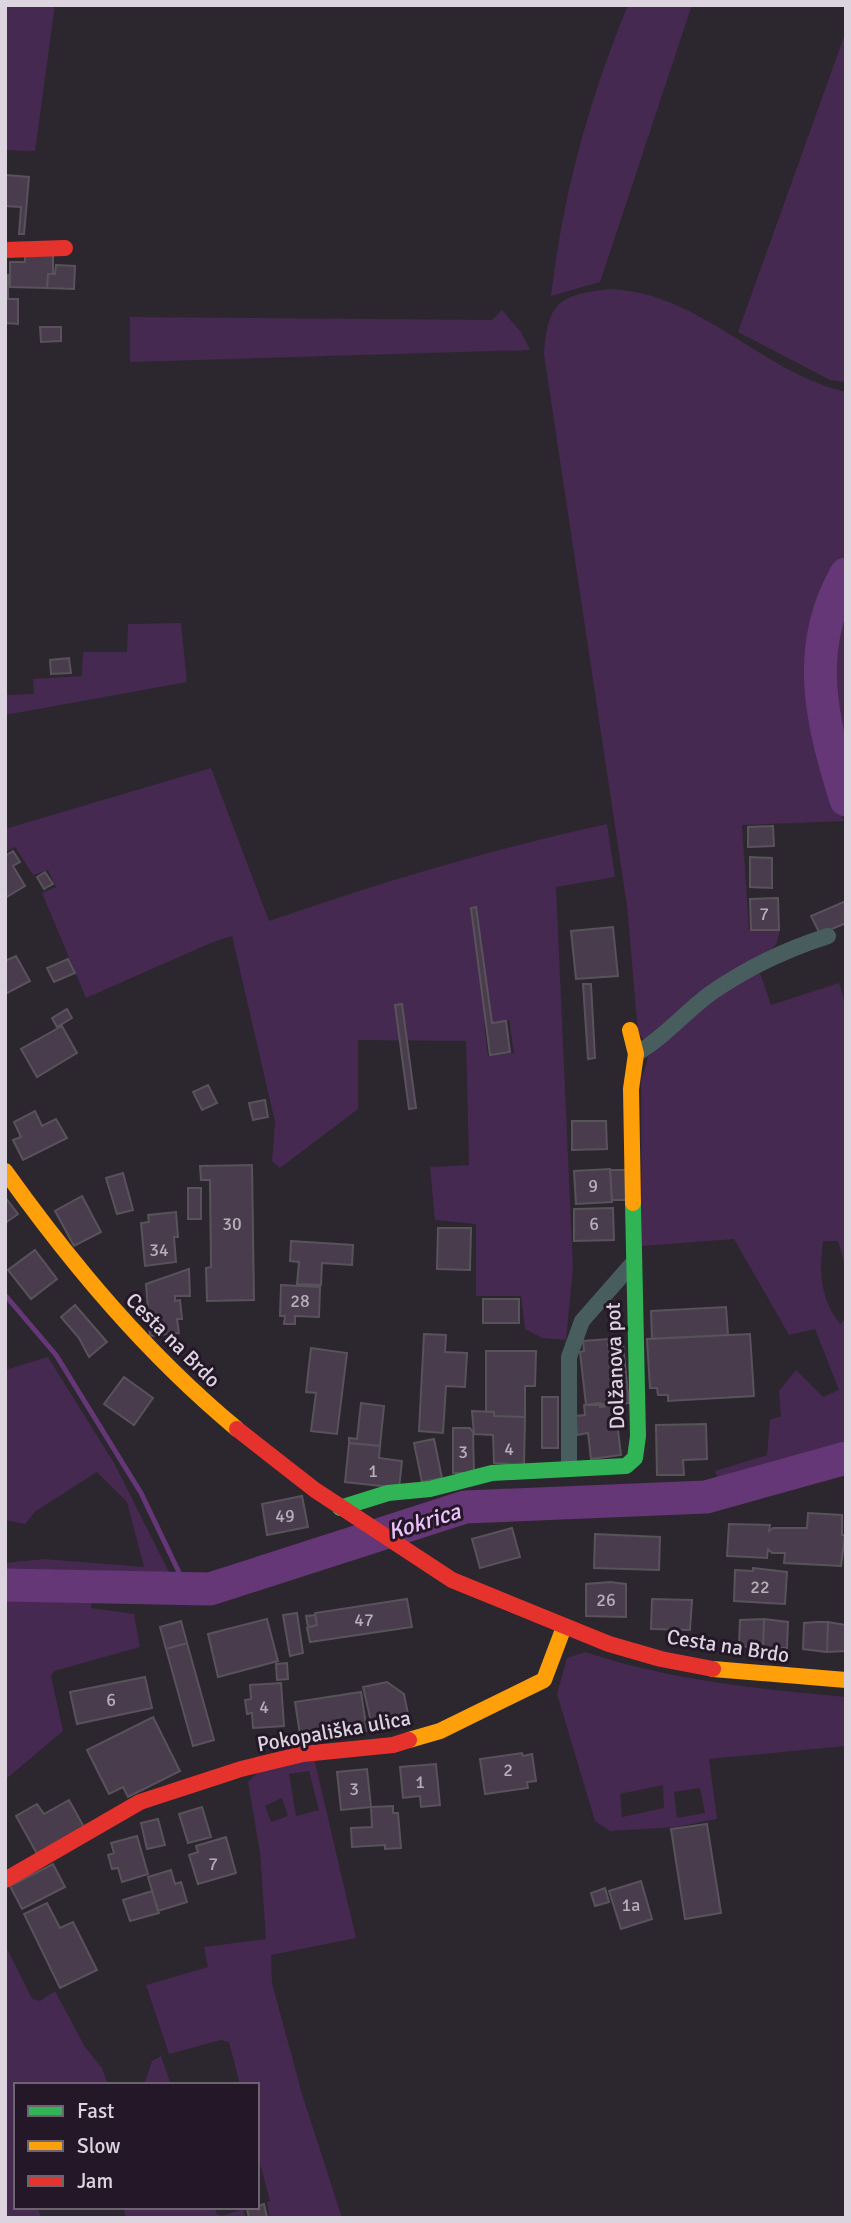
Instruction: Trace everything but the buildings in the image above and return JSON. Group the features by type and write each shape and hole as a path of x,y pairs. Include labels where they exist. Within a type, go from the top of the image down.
{"street":[{"path":"5,250 65,248"},
{"path":"636,1055 655,1043 711,993 792,948 828,936"},
{"name":"Dolžanova pot","path":"340,1508 388,1493 430,1489 492,1473 626,1466 635,1458 638,1436 632,1264 631,1089 636,1055 630,1030"},
{"name":"Cesta na Brdo","path":"5,1171 40,1222 141,1343 247,1439 340,1508 410,1554 462,1584 605,1642 676,1662 759,1677 846,1680"},
{"path":"569,1469 569,1357 582,1321 617,1285 632,1264"},
{"name":"Pokopališka ulica","path":"5,1880 140,1802 197,1783 303,1754 393,1745 440,1731 544,1680 564,1627"}],"shaded area":[{"path":"5,5 55,5 35,151 5,150"},
{"path":"628,5 692,5 600,282 551,296 570,184 579,148 601,76"},
{"path":"846,31 846,382 830,380 738,332"},
{"path":"610,289 642,293 672,304 786,368 815,382 846,392 846,552 820,607 815,627 811,692 816,742 828,783 844,821 742,825 749,930 780,929 777,943 766,955 652,1039 643,1039 638,1032 627,906 544,354 549,323 559,304 578,294"},
{"path":"502,310 521,332 530,350 130,362 130,317 492,320"},
{"path":"846,596 846,774 832,706 829,664 831,642"},
{"path":"181,623 187,682 5,715 5,695 34,694 33,679 82,676 83,652 127,652 128,624"},
{"path":"211,768 269,921 437,867 607,824 615,877 556,887 573,1269 566,1340 542,1338 525,1329 521,1296 476,1296 476,1224 435,1220 430,1167 469,1165 466,1041 358,1040 358,1109 280,1168 272,1161 275,1122 232,936 86,998 42,893 56,887 48,870 33,875 15,847 5,852 5,829","holes":["509,1020 514,1053 488,1056 484,1023"]},
{"path":"759,970 771,1005 839,983 846,1006 846,1268 838,1241 823,1241 821,1264 822,1285 828,1305 840,1324 846,1318 846,1448 792,1464 717,1477 715,1471 767,1455 770,1420 781,1416 779,1391 796,1370 823,1397 839,1390 815,1329 789,1335 734,1239 642,1246 641,1081 648,1057 704,1003"},
{"path":"48,1357 114,1463 173,1580 131,1581 47,1576 5,1578 5,1563 44,1559 144,1567 127,1502 97,1472 36,1511 25,1524 5,1520 5,1370"},
{"path":"36,1591 92,1601 91,1608 134,1614 140,1647 54,1671 51,1676 63,1731 5,1780 5,1593"},
{"path":"585,1652 681,1676 747,1687 846,1697 846,1746 709,1759 717,1819 676,1827 610,1831 595,1821 557,1694 567,1658","holes":["663,1785 664,1808 622,1817 620,1794","700,1788 705,1813 677,1818 674,1792"]},
{"path":"314,1758 356,1938 271,1955 272,1983 302,2094 342,2218 270,2218 267,2202 270,2201 259,2160 259,2083 239,2083 229,2042 221,2040 169,2054 146,1985 208,1967 204,1947 266,1939 260,1853 248,1782 258,1772","holes":["309,1771 319,1810 296,1816 289,1774","282,1798 288,1816 271,1822 265,1806"]},
{"path":"5,1945 32,1999 40,2001 55,1991 85,2047 102,2068 107,2083 14,2083 14,2209 39,2209 41,2218 5,2218"},
{"path":"161,2056 170,2083 145,2083 152,2061"},
{"path":"124,2209 216,2209 217,2214 222,2216 243,2209 246,2218 126,2218"}],"waterway":[{"name":"Kokrica","path":"846,574 824,630 821,658 824,714 846,800"},
{"path":"5,1295 56,1355 141,1493 187,1589"},
{"name":"Kokrica","path":"5,1585 210,1589 465,1507 706,1497 846,1458"}],"traffic: fast":[{"path":"340,1508 388,1493 430,1489 492,1473 626,1466 635,1458 638,1436 633,1203"}],"traffic: slow":[{"path":"630,1030 636,1054 631,1089 633,1203"},
{"path":"5,1171 57,1241 113,1308 172,1370 237,1429"},
{"path":"409,1740 440,1731 544,1680 564,1627"},
{"path":"713,1669 846,1680"}],"traffic: jam":[{"path":"5,250 65,248"},
{"path":"237,1429 315,1490 452,1580 609,1644 661,1659 713,1669"},
{"path":"5,1880 140,1802 241,1769 303,1754 393,1745 409,1740"}]}
